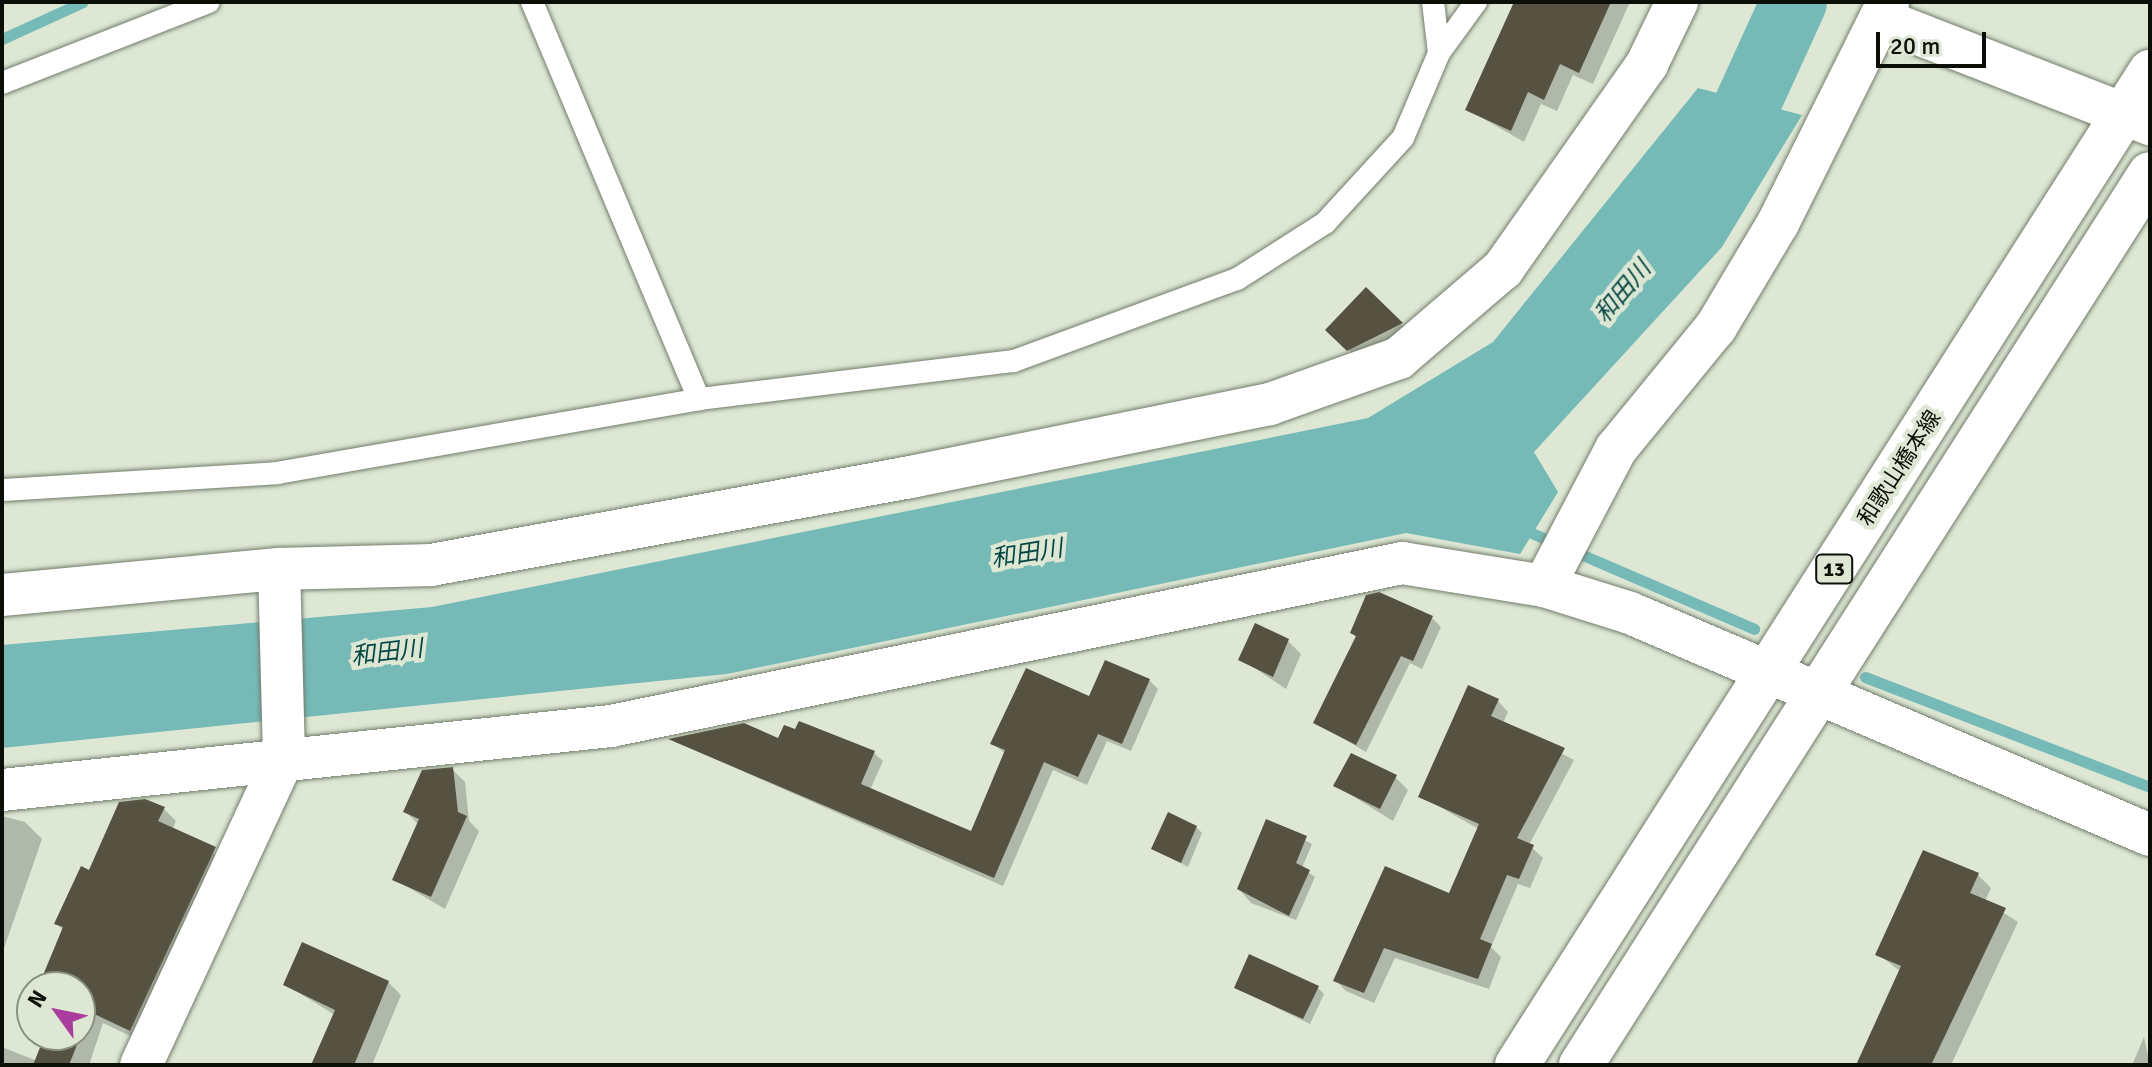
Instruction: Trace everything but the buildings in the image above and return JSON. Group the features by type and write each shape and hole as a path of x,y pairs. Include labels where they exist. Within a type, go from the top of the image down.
{"main road":[{"name":"和歌山橋本線","path":"1517,1065 1768,672 2137,119 2150,72"},
{"name":"13","path":"1581,1065 2150,174"}],"street":[{"path":"2,595 431,565 911,477 1270,404 1399,358 1503,269 1647,64 1677,2"},
{"path":"1544,586 1616,449 1716,327 1778,223 1884,11 2137,119"},
{"path":"2,790 284,757 611,726 1402,563 1544,586 1630,613 2150,835"},
{"path":"141,1065 284,757 278,578"}],"lane":[{"path":"2,83 209,2"},
{"path":"532,2 699,399"},
{"path":"1433,2 1439,53"},
{"path":"2,490 277,473 699,399 1014,361 1237,279 1325,223 1403,138 1439,53 1476,2"}],"water":[{"path":"1698,88 1802,115 1722,247 1534,452 1558,492 1520,554 1406,533 727,674 2,748 2,645 432,607 1368,418 1493,342"}],"waterway":[{"path":"2,39 83,2"},
{"name":"和田川","path":"1711,184 1794,2"},
{"path":"1520,528 1754,629"},
{"path":"1865,677 2150,787"}]}
